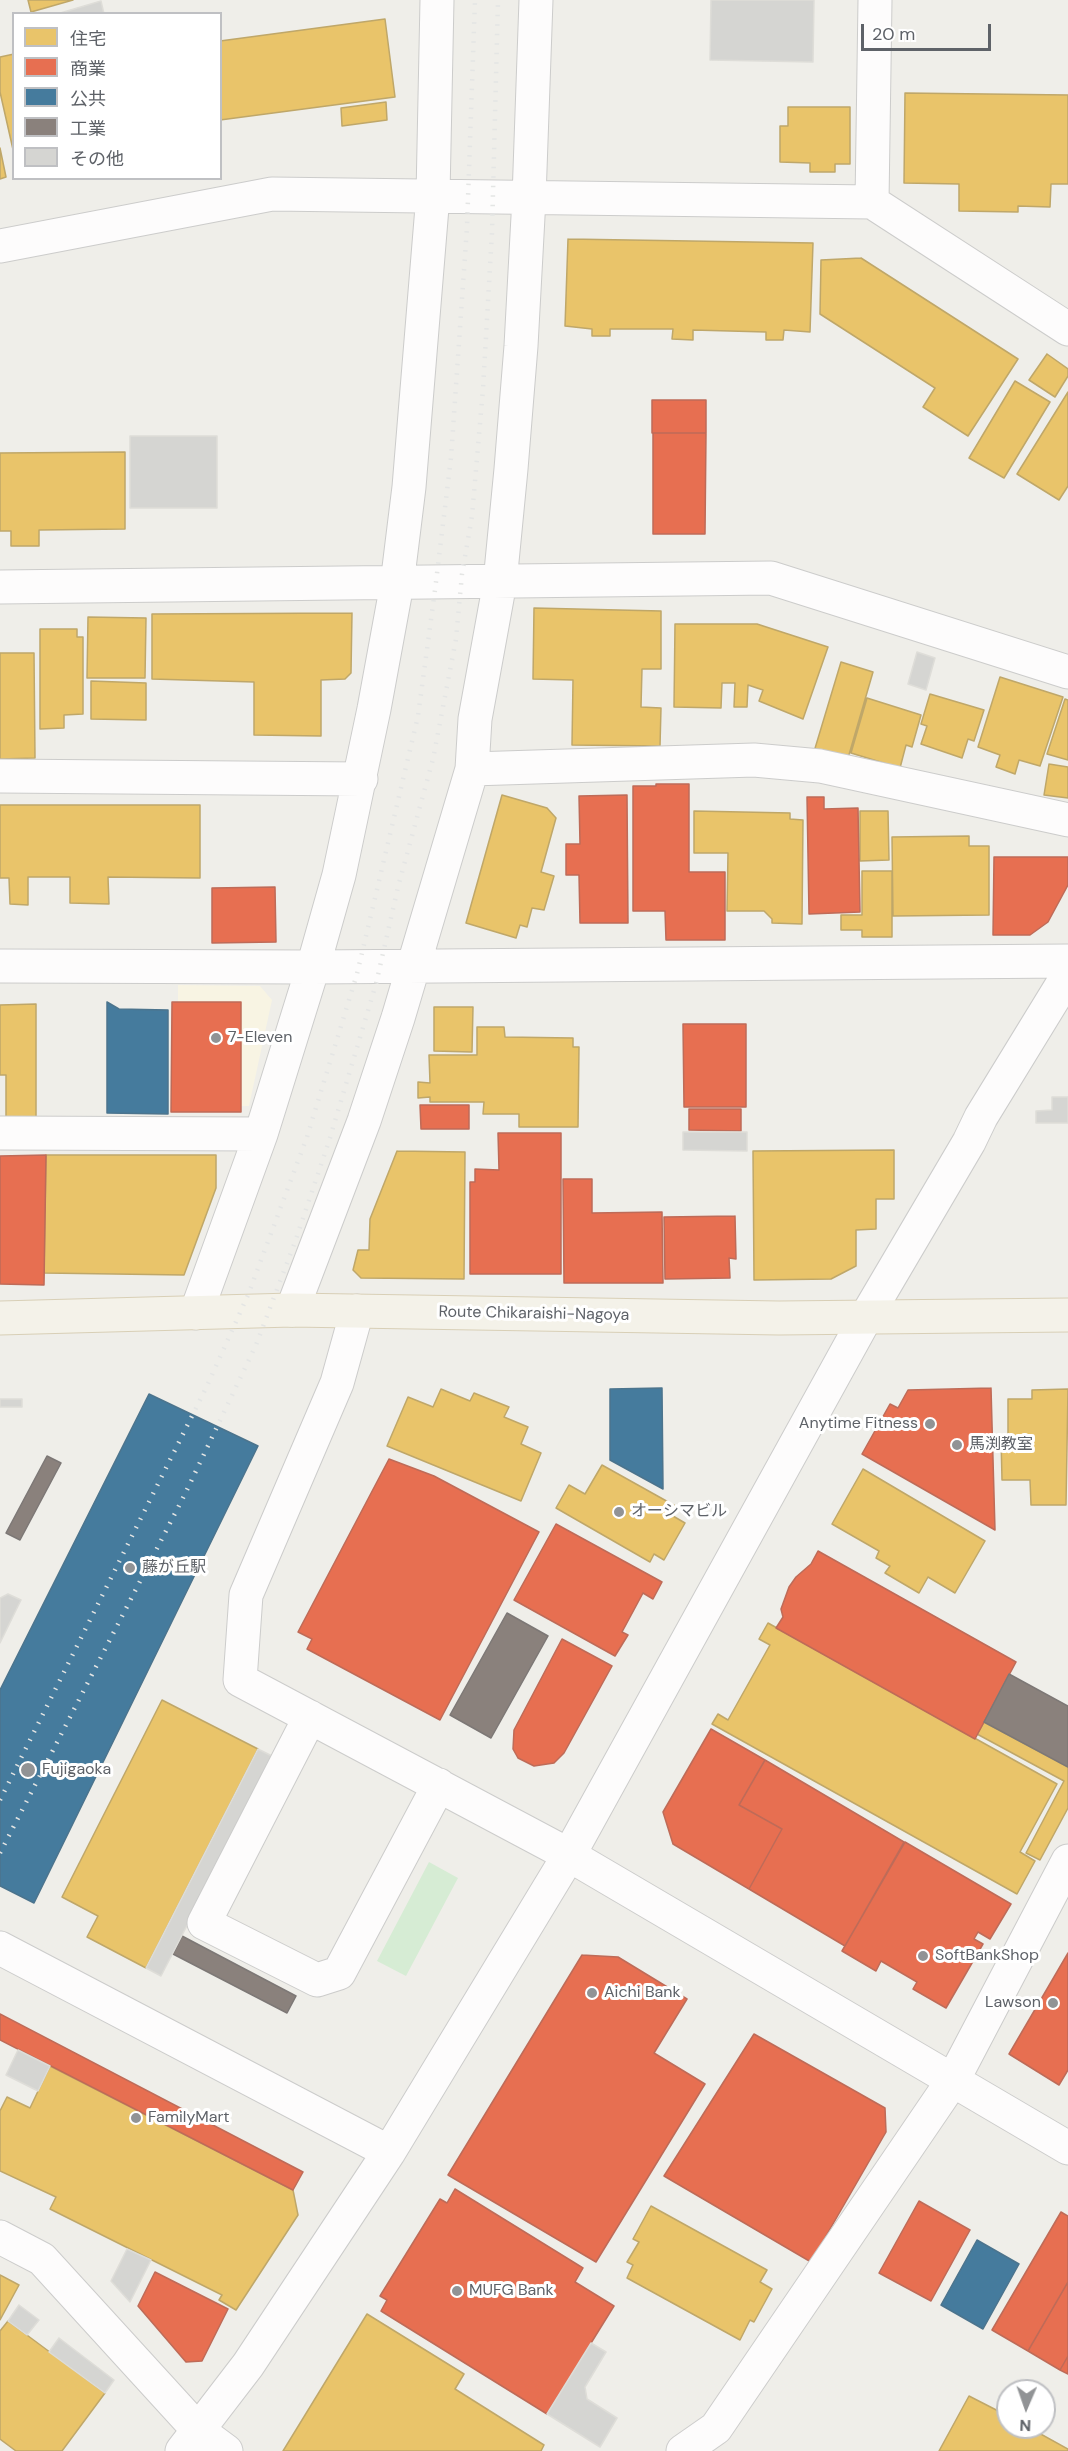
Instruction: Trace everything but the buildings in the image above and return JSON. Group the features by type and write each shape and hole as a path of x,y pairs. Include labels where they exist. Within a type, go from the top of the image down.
{"main road":[{"name":"Route Chikaraishi-Nagoya","path":"0,1318 292,1310 779,1318 1068,1315"}],"street":[{"path":"196,1313 261,1134 339,875 361,779 397,584 409,488 433,195 437,0"},
{"path":"292,1310 364,1120 398,1018 472,770 475,719 500,582 521,346 536,0"},
{"path":"872,202 875,0"},
{"path":"0,246 272,194 872,202 1068,329"},
{"path":"0,586 397,584 771,578 1068,672"},
{"path":"472,770 754,760 820,766 1068,820"},
{"path":"0,776 361,779"},
{"path":"0,966 313,967 413,964 1068,961"},
{"path":"190,2441 248,2365 389,2152 568,1855 866,1317 969,1142 981,1117 1068,975"},
{"path":"0,1132 261,1134"},
{"path":"357,1311 337,1383 246,1595 240,1680 568,1855 1068,2148"},
{"path":"310,1717 204,1923 317,1980 339,1973 439,1785"},
{"path":"683,2451 716,2428 953,2080 1068,1861"},
{"path":"0,1948 389,2152"},
{"path":"0,2237 42,2259 190,2441 226,2451"}],"shaded area":[{"path":"178,985 260,986 272,1000 249,1106 178,1107"}],"green space":[{"path":"429,1862 458,1878 406,1976 377,1961"}],"railway":[{"path":"0,1800 207,1386 248,1295 307,1137 357,974 418,716 451,458 467,227 475,0"},
{"path":"0,1853 185,1494 256,1345 295,1242 329,1141 376,984 398,887 433,759 456,639 462,574 472,516 483,389 492,232 498,0"}],"place":[{"name":"7-Eleven","path":"216,1038"},
{"name":"Anytime Fitness","path":"930,1424"},
{"name":"馬渕教室","path":"957,1445"},
{"name":"オーシマビル","path":"619,1512"},
{"name":"藤が丘駅","path":"130,1568"},
{"name":"Fujigaoka","path":"28,1770"},
{"name":"SoftBankShop","path":"923,1956"},
{"name":"Aichi Bank","path":"592,1993"},
{"name":"Lawson","path":"1053,2003"},
{"name":"FamilyMart","path":"136,2118"},
{"name":"MUFG Bank","path":"457,2291"}]}
